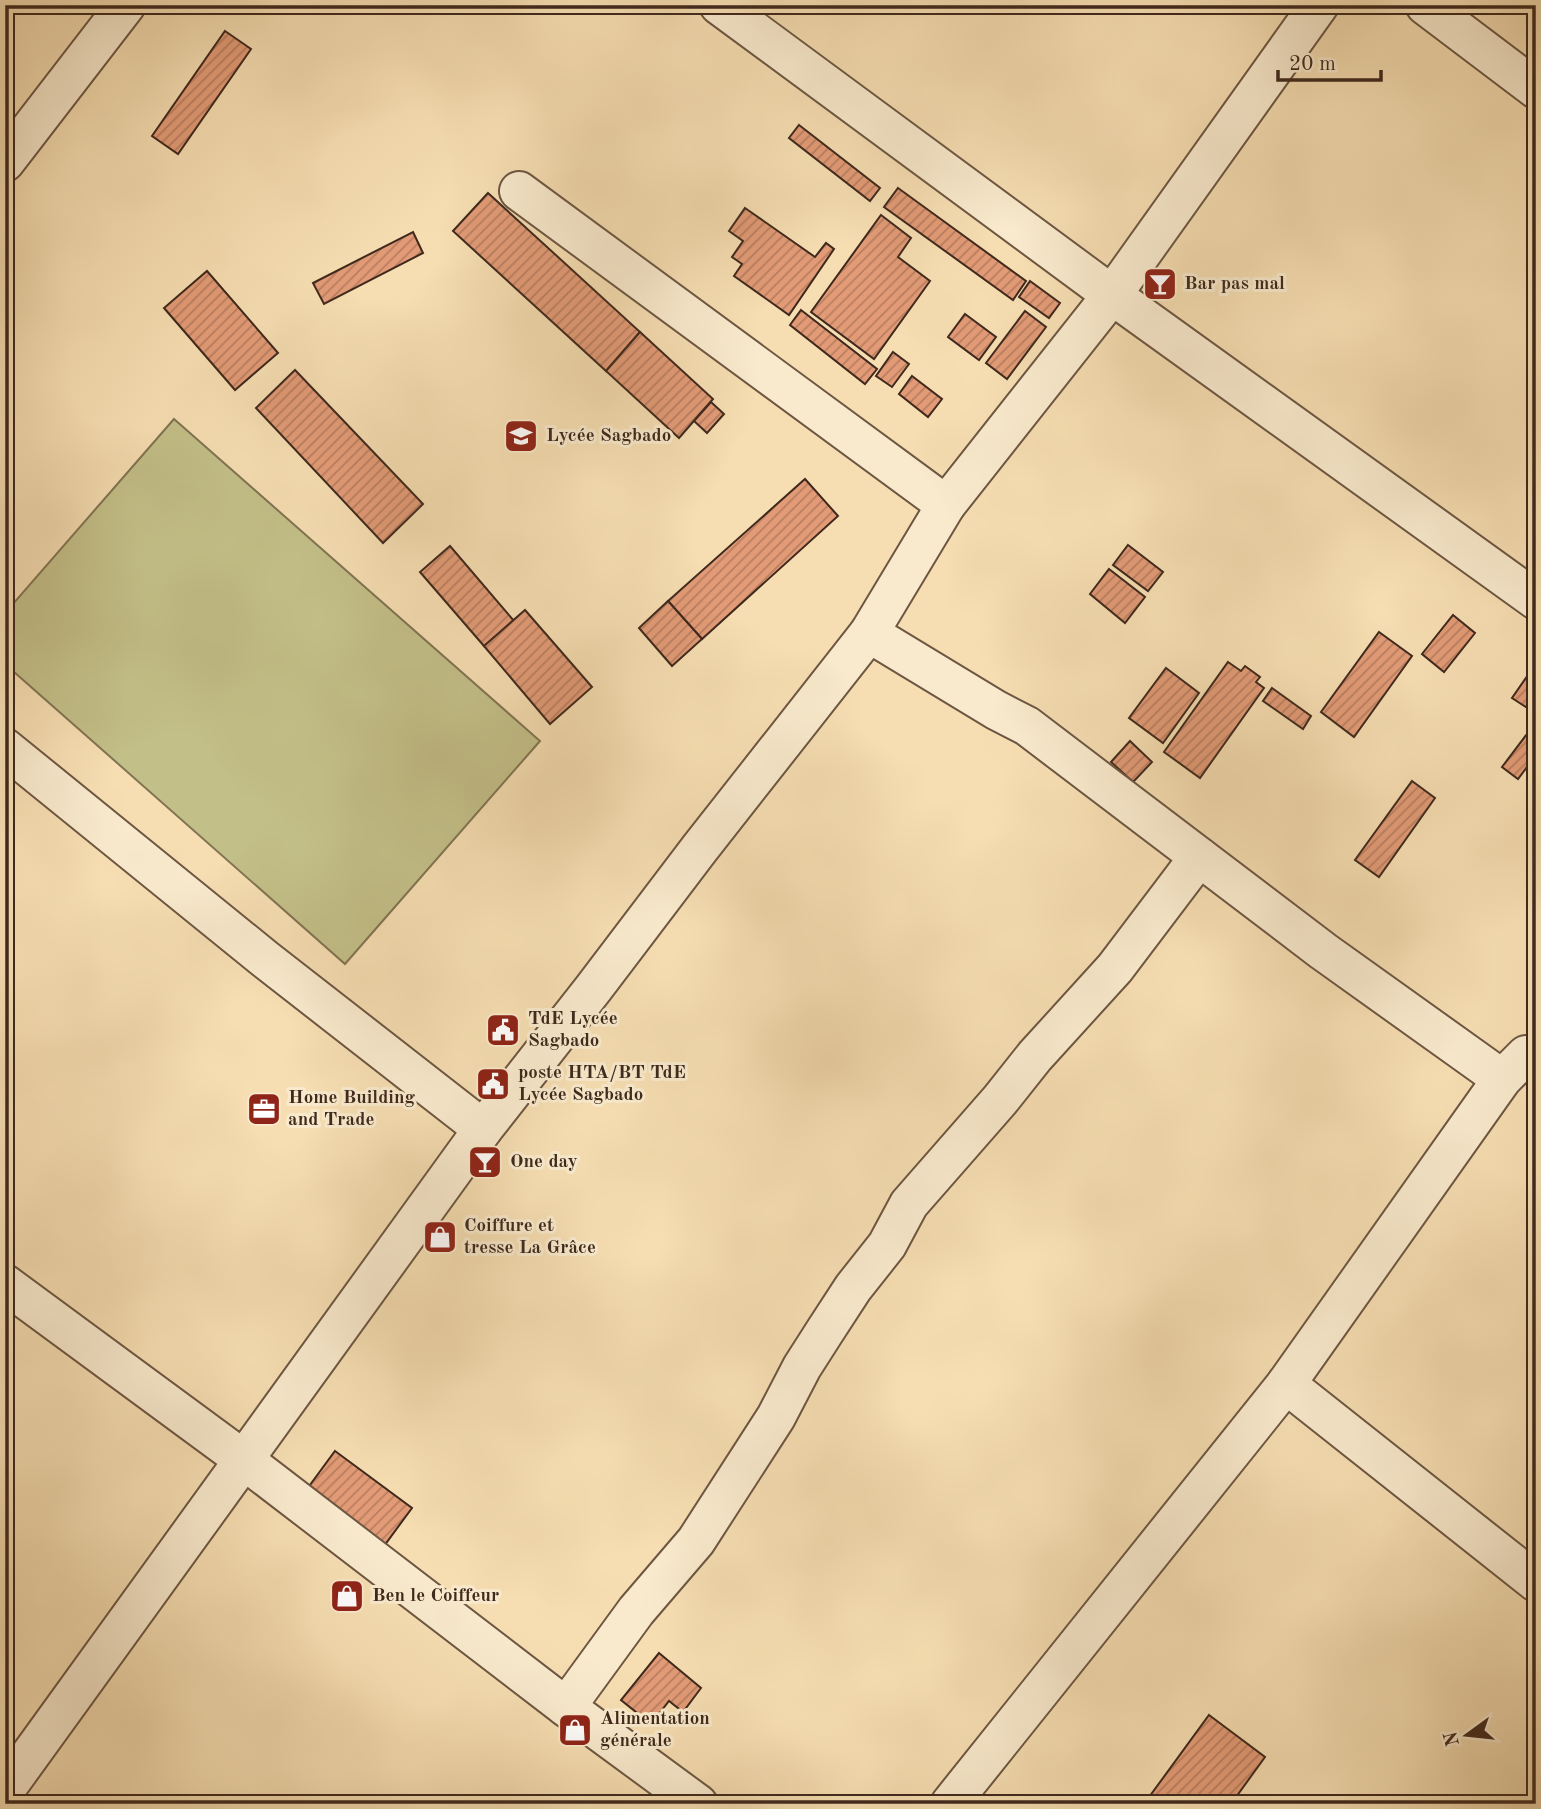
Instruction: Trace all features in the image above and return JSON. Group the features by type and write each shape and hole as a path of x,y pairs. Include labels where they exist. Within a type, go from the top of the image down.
{"street":[{"path":"5,162 126,5"},
{"path":"719,5 1112,295 1536,600"},
{"path":"5,1790 484,1129 869,633 946,505 1112,295 1319,5"},
{"path":"1424,5 1536,89"},
{"path":"519,191 946,505"},
{"path":"869,633 1027,726 1323,951 1525,1061 1286,1384 950,1804"},
{"path":"5,748 265,959 484,1129"},
{"path":"566,1707 636,1611 696,1541 776,1417 802,1367 853,1288 887,1245 909,1204 1035,1056 1115,968 1199,857"},
{"path":"5,1284 244,1460 566,1707 698,1804"},
{"path":"1286,1384 1536,1582"}],"shaded area":[{"path":"174,419 540,741 345,964 5,664 5,613"}],"building":[{"path":"225,31 251,49 178,154 152,136"},
{"path":"799,125 880,188 870,201 789,138"},
{"path":"898,188 1026,281 1013,300 884,207"},
{"path":"488,193 640,332 606,371 453,231"},
{"path":"745,208 815,257 826,243 834,249 789,315 734,276 742,264 732,257 743,241 729,231"},
{"path":"881,215 911,238 898,257 930,281 874,359 811,312"},
{"path":"413,232 423,253 324,304 313,283"},
{"path":"207,271 278,353 235,390 164,308"},
{"path":"1030,281 1060,303 1049,318 1019,297"},
{"path":"801,310 877,369 865,384 790,325"},
{"path":"1025,311 1046,327 1007,379 986,363"},
{"path":"965,314 996,337 979,360 948,337"},
{"path":"640,332 713,399 679,438 606,371"},
{"path":"893,352 909,364 892,387 876,376"},
{"path":"295,370 423,504 383,543 256,408"},
{"path":"912,376 942,399 928,417 899,394"},
{"path":"711,402 724,414 707,433 694,421"},
{"path":"805,479 838,516 702,639 668,601"},
{"path":"1128,545 1163,572 1148,591 1113,565"},
{"path":"450,546 514,621 484,646 420,572"},
{"path":"1109,569 1145,597 1125,623 1090,594"},
{"path":"668,601 702,639 672,666 639,628"},
{"path":"525,610 592,687 550,724 484,646"},
{"path":"1453,615 1475,633 1444,672 1422,654"},
{"path":"1379,632 1412,656 1354,737 1321,712"},
{"path":"1228,662 1241,671 1245,666 1260,677 1256,682 1264,688 1200,778 1164,752"},
{"path":"1166,668 1199,693 1163,743 1129,718"},
{"path":"1530,672 1536,676 1536,705 1532,711 1512,698"},
{"path":"1272,688 1311,716 1303,729 1263,701"},
{"path":"1536,722 1536,755 1518,779 1502,767"},
{"path":"1130,741 1152,762 1133,782 1111,762"},
{"path":"1412,781 1435,798 1379,877 1355,860"},
{"path":"335,1451 412,1508 384,1546 307,1489"},
{"path":"659,1653 701,1688 683,1712 669,1701 651,1724 621,1700"},
{"path":"1209,1715 1265,1757 1231,1804 1144,1804"}],"place":[{"name":"Bar pas mal","path":"1160,284"},
{"name":"Lycée Sagbado","path":"521,436"},
{"name":"TdE Lycée Sagbado","path":"503,1030"},
{"name":"poste HTA/BT TdE Lycée Sagbado","path":"493,1084"},
{"name":"Home Building and Trade","path":"264,1109"},
{"name":"One day","path":"485,1162"},
{"name":"Coiffure et tresse La Grâce","path":"440,1237"},
{"name":"Ben le Coiffeur","path":"347,1596"},
{"name":"Alimentation générale","path":"575,1730"}]}
